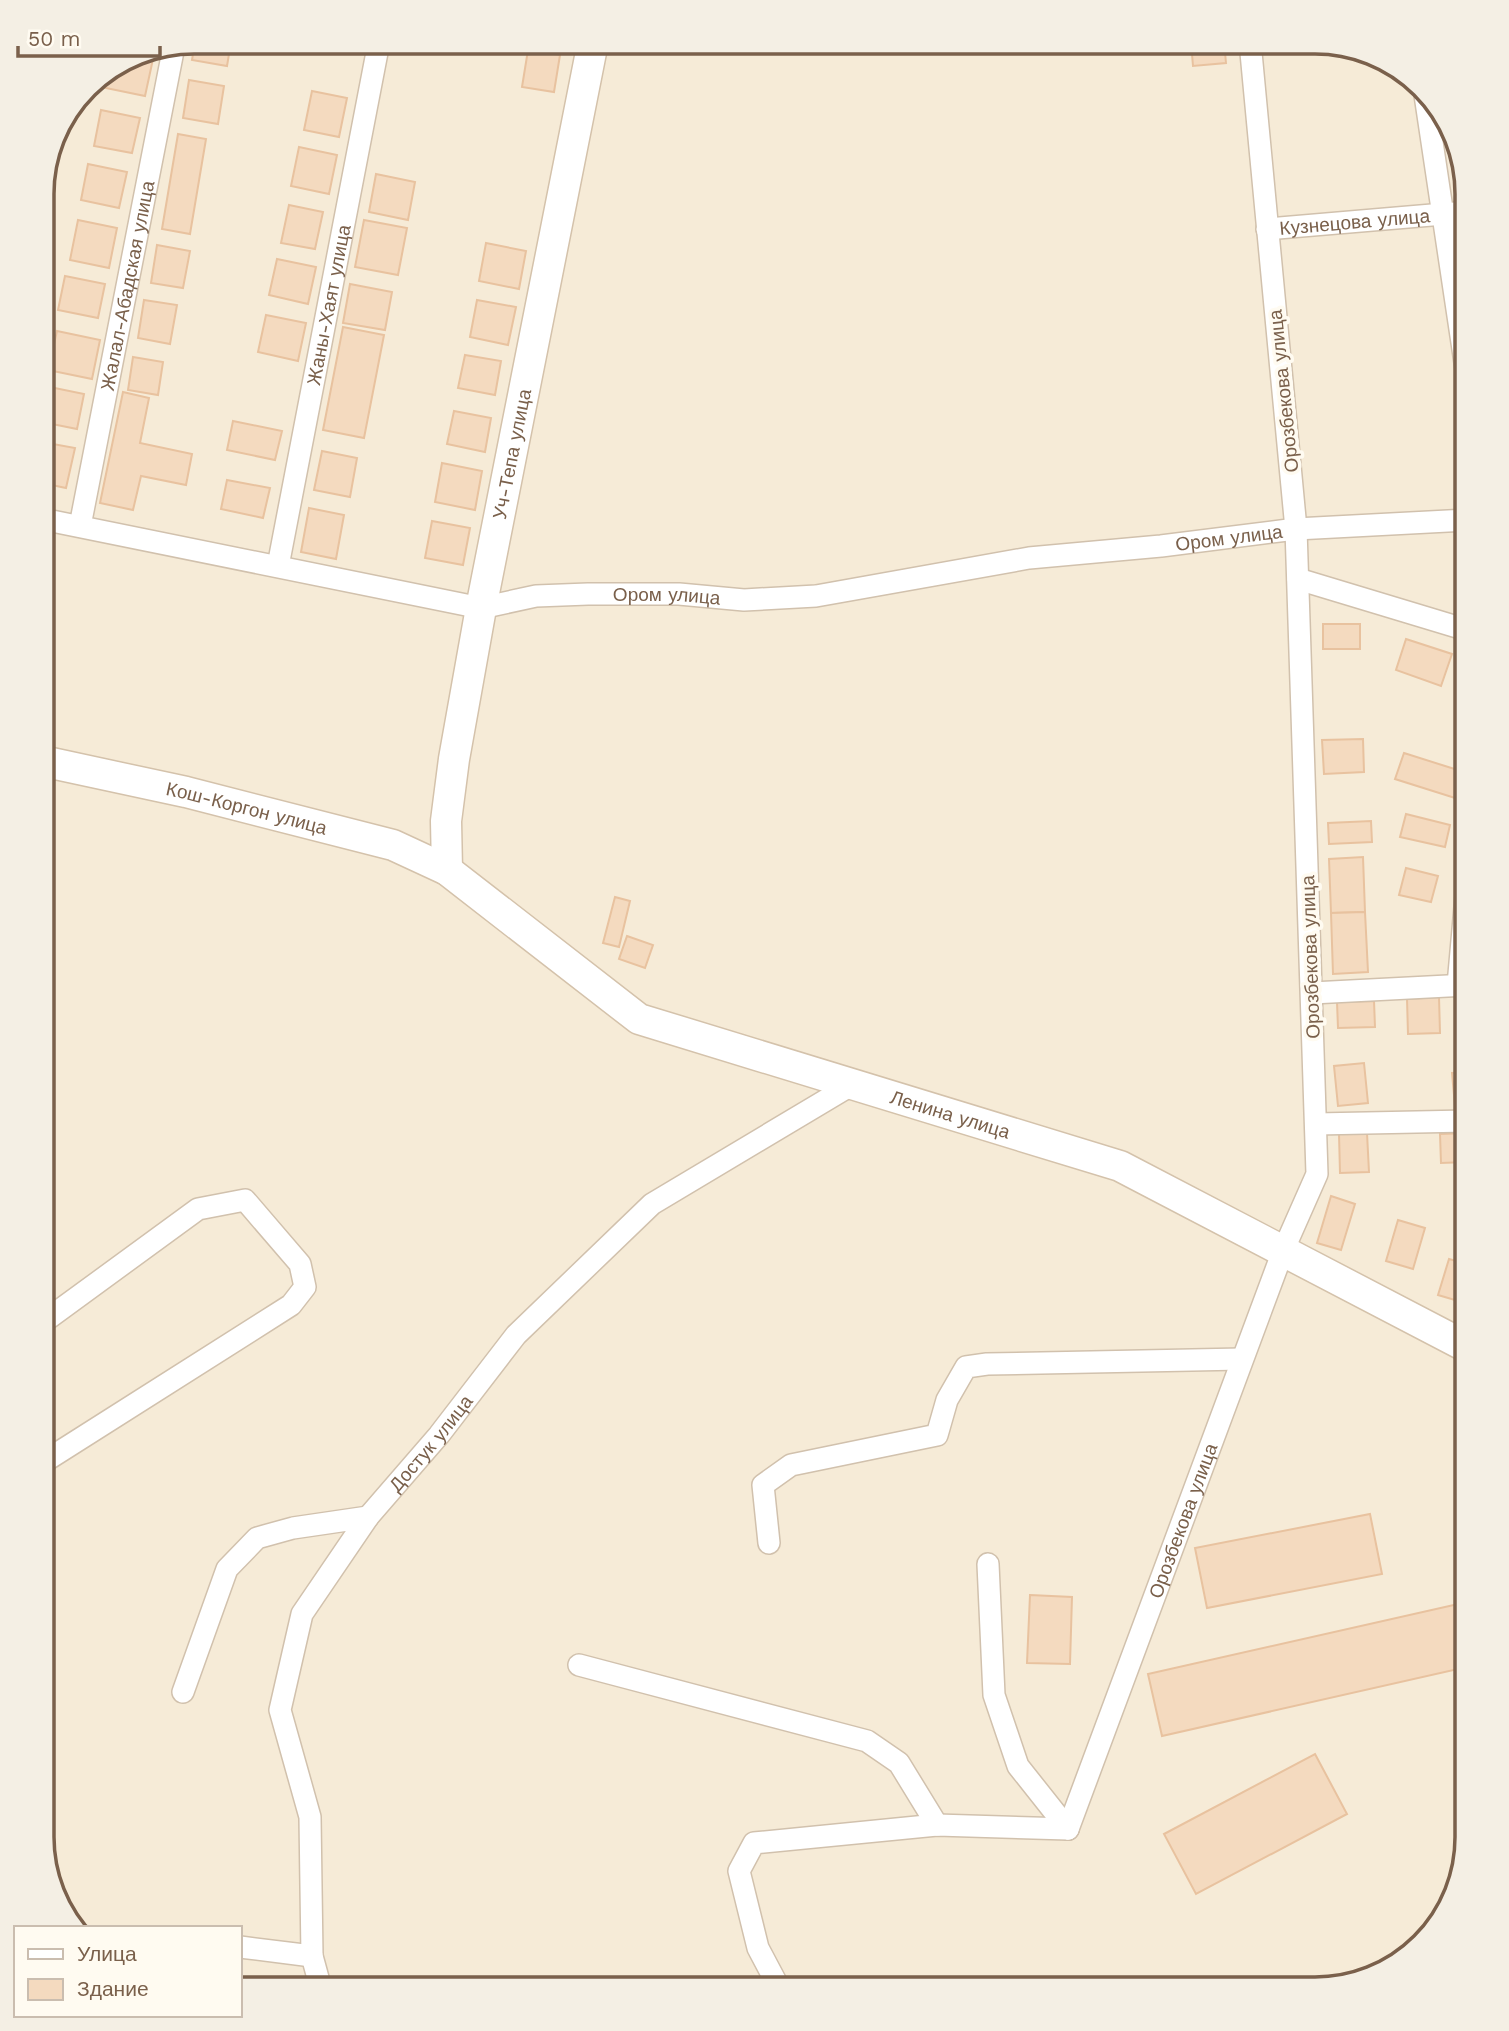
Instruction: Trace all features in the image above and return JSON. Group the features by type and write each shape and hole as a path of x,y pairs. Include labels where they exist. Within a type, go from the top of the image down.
{"street":[{"name":"Жаны-Хаят улица","path":"278,566 377,54"},
{"name":"Уч-Тепа улица","path":"447,870 446,821 454,759 481,608 591,54"},
{"name":"Орозбекова улица","path":"1068,1829 1283,1251 1317,1174 1296,530 1251,55"},
{"name":"Жалал-Абадская улица","path":"80,526 172,56"},
{"name":"Кузнецова улица","path":"1427,111 1455,298"},
{"name":"Кузнецова улица","path":"1267,229 1455,213"},
{"name":"Ором улица","path":"55,521 481,608 536,596 587,594 679,594 744,600 816,596 1029,558 1296,530 1455,521"},
{"path":"1298,579 1455,626"},
{"name":"Кош-Коргон улица","path":"55,764 186,792 393,845 447,870"},
{"name":"Ленина улица","path":"447,870 639,1019 1120,1166 1455,1341"},
{"path":"1312,993 1455,985"},
{"name":"Достук улица","path":"318,1977 312,1956 310,1817 280,1710 302,1614 368,1517 439,1435 516,1335 652,1204 853,1084"},
{"path":"1316,1124 1455,1121"},
{"path":"54,1314 198,1209 245,1199 300,1264 305,1287 291,1305 54,1455"},
{"path":"769,1543 763,1485 791,1465 937,1435 947,1401 966,1367 987,1364 1242,1359"},
{"path":"183,1692 227,1569 257,1538 293,1528 368,1517"},
{"path":"988,1564 994,1695 1018,1766 1068,1829"},
{"path":"579,1665 867,1741 899,1763 937,1825"},
{"path":"773,1977 758,1948 738,1871 754,1843 937,1825 1068,1829"},
{"path":"242,1947 312,1956"}],"shaded area":[{"path":"194,54 1324,55 1360,62 1385,73 1407,89 1431,116 1450,158 1455,194 1455,1837 1450,1873 1436,1907 1414,1936 1393,1953 1351,1972 1315,1977 242,1977 242,1926 87,1926 78,1915 59,1873 54,1837 55,176 69,132 95,95 124,73 158,59"}],"building":[{"path":"193,54 229,54 227,66 192,60"},
{"path":"527,54 560,55 554,92 522,87"},
{"path":"1192,55 1225,55 1226,63 1193,66"},
{"path":"153,61 145,96 104,88 124,73"},
{"path":"189,80 224,86 218,124 183,118"},
{"path":"312,91 347,98 339,137 304,130"},
{"path":"101,110 140,118 132,153 94,146"},
{"path":"178,134 206,139 190,234 162,229"},
{"path":"299,147 337,155 329,194 291,186"},
{"path":"88,164 127,172 119,208 81,200"},
{"path":"376,174 415,182 408,220 369,212"},
{"path":"289,205 323,212 315,249 281,243"},
{"path":"78,220 117,228 109,268 70,260"},
{"path":"364,220 407,228 398,275 355,267"},
{"path":"486,243 526,251 519,289 479,281"},
{"path":"157,245 190,251 183,288 151,283"},
{"path":"277,259 316,267 308,304 269,295"},
{"path":"65,276 105,284 98,318 58,310"},
{"path":"350,284 392,292 385,330 343,323"},
{"path":"144,300 177,305 170,344 138,338"},
{"path":"477,300 516,307 508,345 470,337"},
{"path":"266,315 306,323 298,361 258,352"},
{"path":"343,327 384,335 364,438 323,430"},
{"path":"57,331 100,340 92,379 55,371"},
{"path":"465,355 501,361 495,395 458,388"},
{"path":"133,357 163,362 158,395 128,390"},
{"path":"55,388 84,394 77,429 55,425"},
{"path":"123,392 149,398 140,443 192,454 186,485 141,476 133,510 100,503"},
{"path":"454,411 491,418 485,452 447,444"},
{"path":"233,421 282,431 275,460 227,450"},
{"path":"55,444 75,448 66,488 55,486"},
{"path":"322,451 357,458 350,497 314,490"},
{"path":"442,463 482,471 475,510 435,502"},
{"path":"227,480 270,488 263,518 221,509"},
{"path":"309,508 344,515 336,559 301,552"},
{"path":"432,521 470,528 463,565 425,558"},
{"path":"1323,624 1360,624 1360,649 1323,649"},
{"path":"1406,639 1452,654 1441,686 1396,670"},
{"path":"1363,739 1364,772 1324,774 1322,740"},
{"path":"1404,753 1455,769 1455,798 1395,779"},
{"path":"1406,814 1450,825 1445,847 1400,837"},
{"path":"1371,821 1372,842 1329,844 1328,823"},
{"path":"1363,857 1365,912 1331,913 1329,859"},
{"path":"1406,868 1438,876 1431,902 1399,895"},
{"path":"615,897 630,901 619,947 603,943"},
{"path":"1365,912 1368,972 1333,974 1331,913"},
{"path":"627,936 653,945 645,968 619,959"},
{"path":"1439,997 1440,1033 1408,1034 1407,999"},
{"path":"1374,1001 1375,1027 1338,1028 1337,1002"},
{"path":"1364,1063 1368,1103 1338,1106 1334,1066"},
{"path":"1452,1073 1455,1073 1455,1106"},
{"path":"1367,1133 1369,1172 1340,1173 1339,1134"},
{"path":"1455,1133 1455,1162 1441,1163 1440,1134"},
{"path":"1331,1196 1355,1204 1341,1250 1317,1243"},
{"path":"1398,1220 1425,1228 1413,1269 1386,1261"},
{"path":"1449,1259 1455,1261 1455,1300 1438,1295"},
{"path":"1370,1514 1382,1574 1207,1608 1195,1548"},
{"path":"1030,1595 1072,1597 1070,1664 1027,1663"},
{"path":"1455,1605 1455,1670 1162,1736 1148,1674"},
{"path":"1315,1754 1347,1814 1196,1894 1164,1834"}]}
